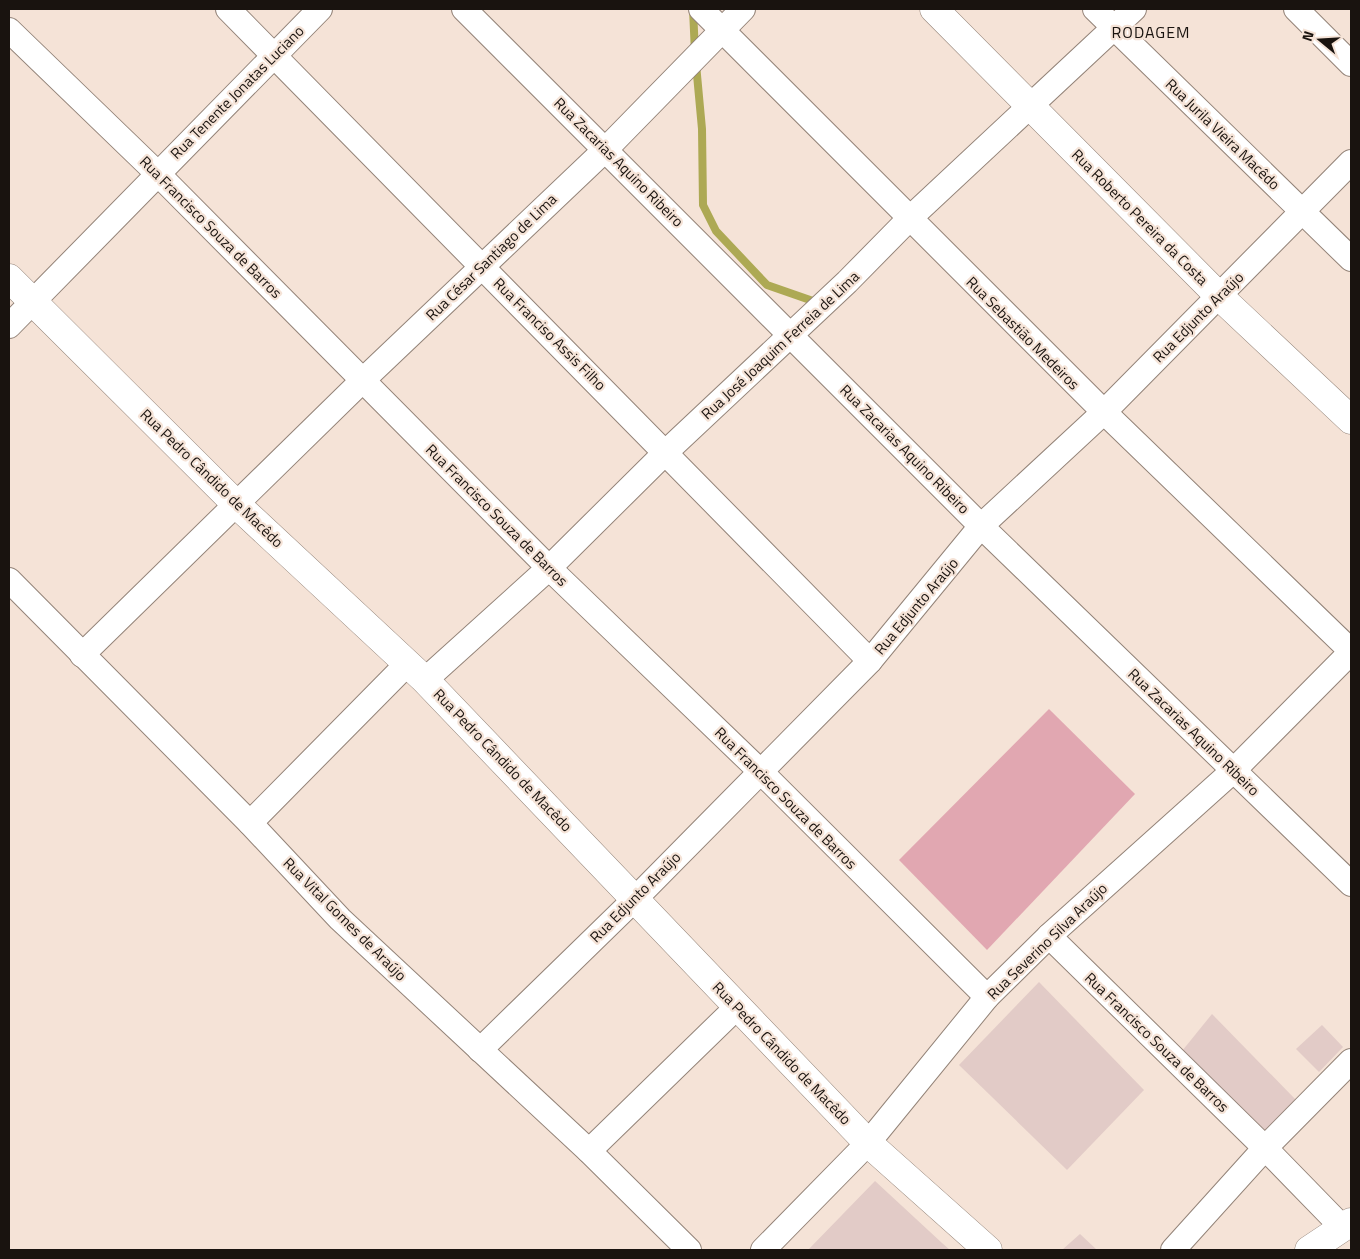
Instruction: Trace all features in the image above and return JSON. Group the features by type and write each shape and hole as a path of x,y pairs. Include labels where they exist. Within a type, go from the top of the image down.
{"street":[{"name":"Rua Franciso Assis Filho","path":"228,9 667,451 870,660"},
{"name":"Rua Tenente Jonatas Luciano","path":"9,326 320,9"},
{"name":"Rua Zacarias Aquino Ribeiro","path":"464,9 982,526 1351,884"},
{"name":"Rua Sebastião Medeiros","path":"701,9 1104,412 1351,651"},
{"name":"Rua César Santiago de Lima","path":"82,656 363,380 606,149 744,9"},
{"name":"Rua Roberto Pereira da Costa","path":"934,9 1219,296 1351,420"},
{"name":"Rua Jurila Vieira Macêdo","path":"1095,9 1351,259"},
{"name":"Rua José Joaquim Ferreia de Lima","path":"250,823 416,672 549,568 667,451 792,335 909,219 1134,9"},
{"path":"1296,9 1351,64"},
{"name":"Rua Francisco Souza de Barros","path":"9,30 158,173 549,568 760,772 987,997"},
{"name":"Rua Edjunto Araújo","path":"480,1050 636,898 870,660 982,526 1104,412 1351,162"},
{"name":"Rua Pedro Cândido de Macêdo","path":"9,278 236,504 416,672 636,898 868,1143 988,1250"},
{"name":"Rua Vital Gomes de Araújo","path":"9,580 82,656 250,823 340,919 589,1151 688,1250"},
{"name":"Rua Severino Silva Araújo","path":"763,1250 868,1143 987,997 1049,936 1234,770 1351,651"},
{"name":"Rua Francisco Souza de Barros","path":"1049,936 1265,1148 1347,1225"},
{"path":"589,1151 738,1006"},
{"path":"1173,1250 1265,1148 1351,1061"},
{"path":"1309,1250 1347,1225"}],"shaded area":[{"path":"1049,709 1135,794 987,950 899,860"}],"building":[{"path":"1039,982 1144,1090 1067,1170 959,1065"},
{"path":"1212,1014 1297,1101 1265,1133 1182,1051"},
{"path":"1322,1025 1343,1047 1319,1072 1296,1049"},
{"path":"875,1181 942,1243 950,1250 808,1250"},
{"path":"1080,1234 1097,1250 1062,1250"}],"waterway":[{"path":"693,9 695,53"},
{"path":"696,64 702,129 703,205 716,231 767,285 813,301"}],"district":[{"name":"RODAGEM","path":"1151,32"}]}
